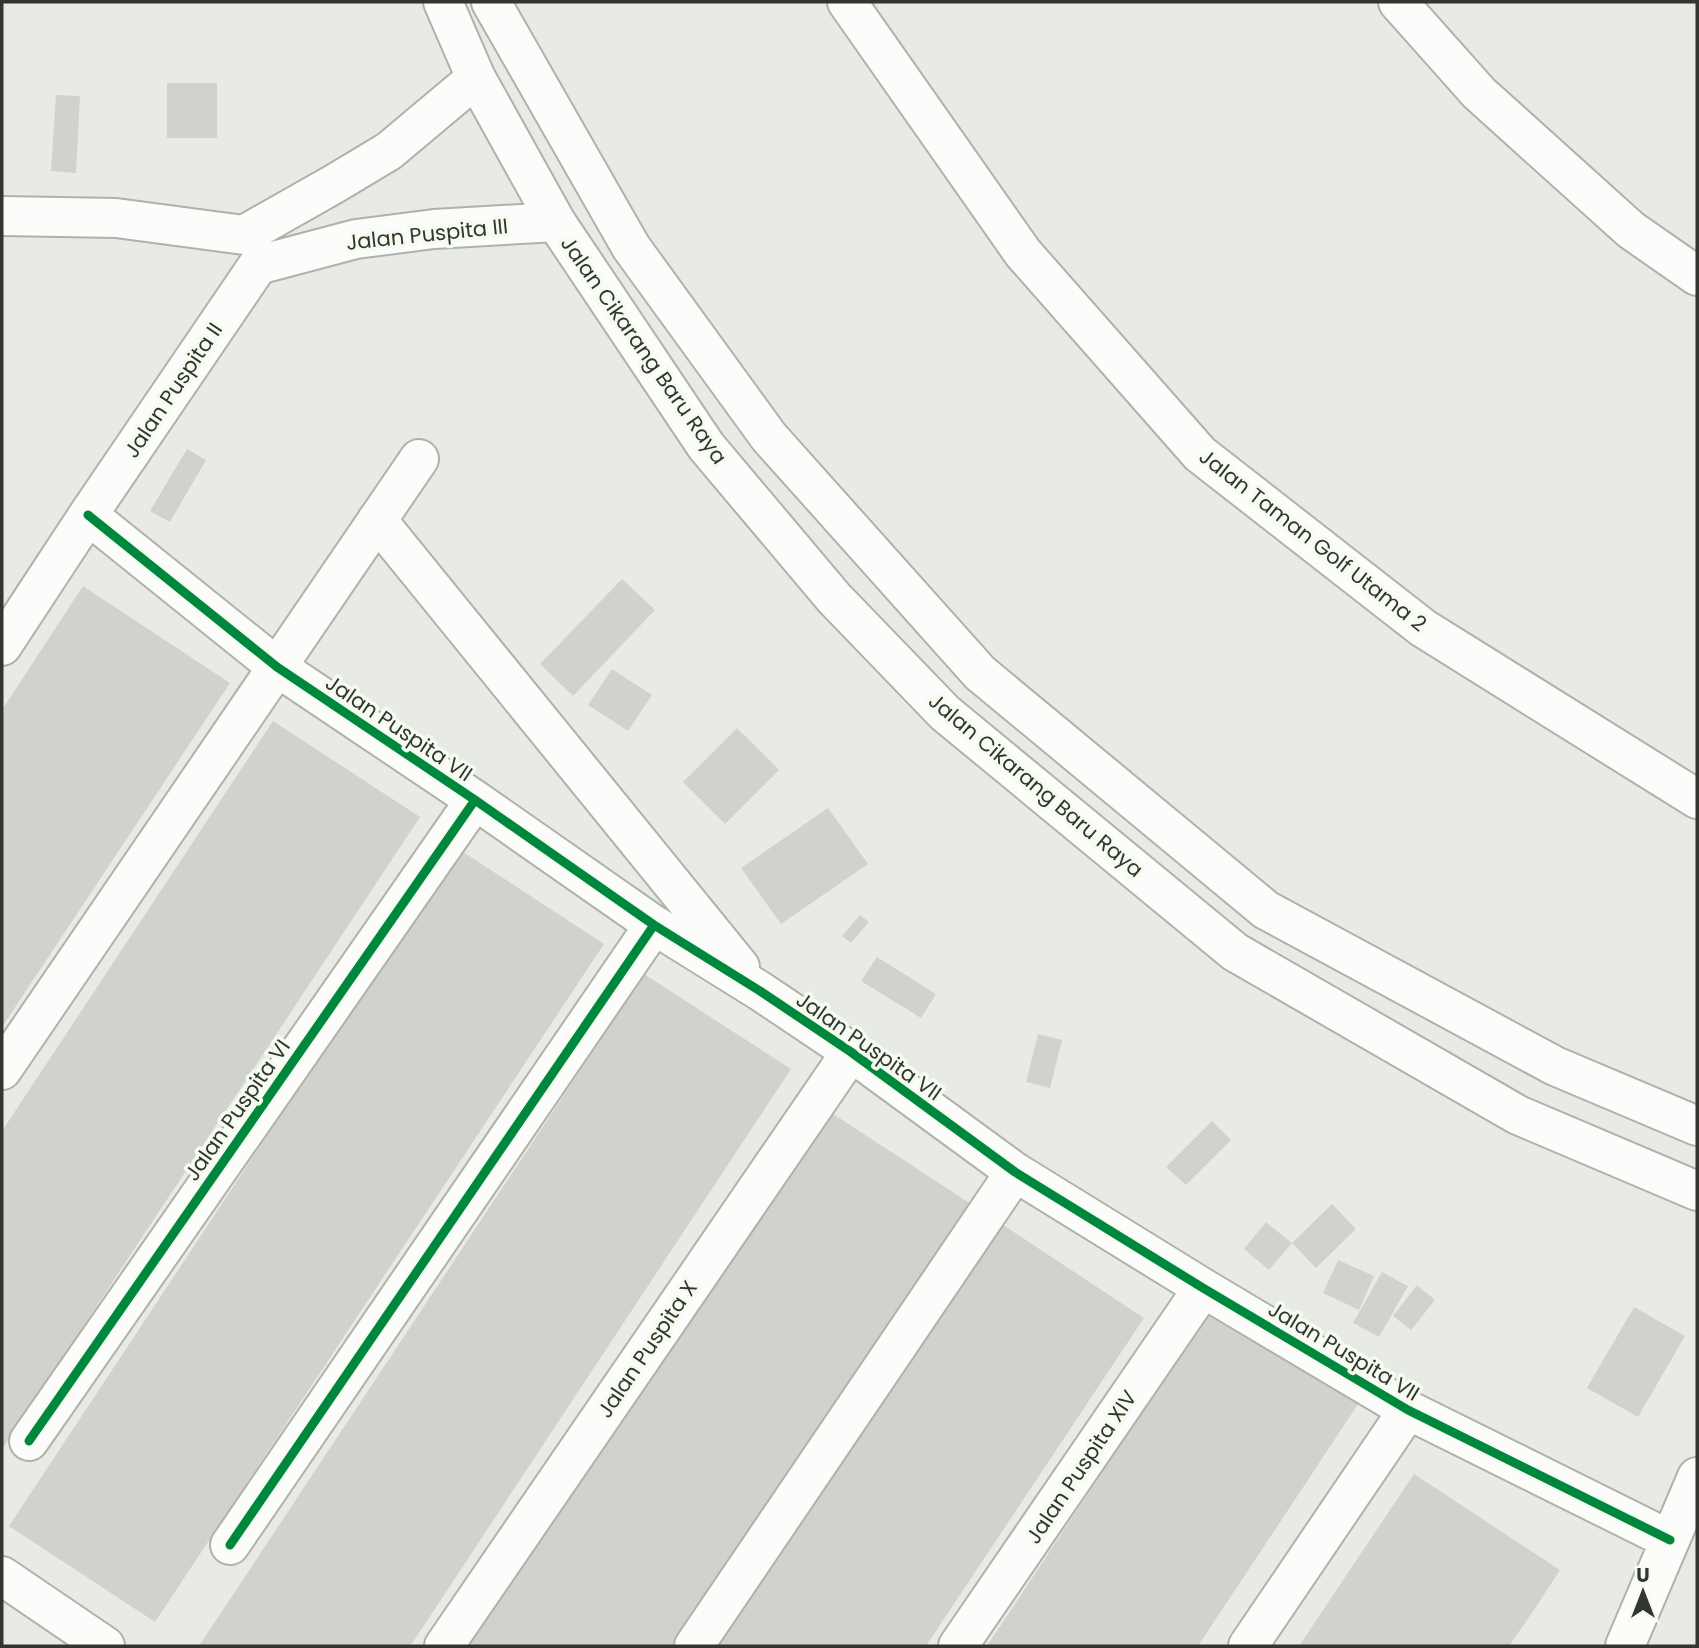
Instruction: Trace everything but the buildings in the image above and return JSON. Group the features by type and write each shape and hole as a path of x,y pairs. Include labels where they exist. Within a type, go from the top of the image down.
{"street":[{"name":"Jalan Cikarang Baru Raya","path":"443,2 476,78 556,222 706,446 834,598 945,713 1235,952 1518,1115 1697,1192"},
{"path":"491,2 631,247 769,437 980,673 1266,910 1555,1066 1697,1126"},
{"name":"Jalan Taman Golf Utama 2","path":"847,2 1023,253 1200,454 1423,628 1696,796"},
{"path":"1398,2 1479,93 1631,230 1697,276"},
{"path":"2,216 116,218 251,250 334,184 389,150 476,78"},
{"name":"Jalan Puspita III","path":"251,250 434,229 556,222"},
{"name":"Jalan Puspita II","path":"88,515 251,250"},
{"path":"2,1070 419,459"},
{"path":"2,646 88,515"},
{"name":"Jalan Puspita VII","path":"88,515 277,667 654,925 851,1052 1015,1172 1408,1410 1670,1540"},
{"name":"Jalan Puspita VII","path":"377,520 760,991"},
{"name":"Jalan Puspita VI","path":"29,1441 475,800"},
{"path":"230,1545 654,925"},
{"name":"Jalan Puspita X","path":"444,1646 851,1052"},
{"path":"694,1646 1015,1172"},
{"name":"Jalan Puspita XIV","path":"958,1646 1203,1288"},
{"path":"1248,1646 1408,1410"},
{"path":"1625,1646 1697,1477"},
{"path":"2,1576 105,1646"}],"cycle path":[{"path":"88,515 277,667 654,925 851,1052 1015,1172 1408,1410 1670,1540"},
{"path":"29,1441 475,800"},
{"path":"230,1545 654,925"}]}
